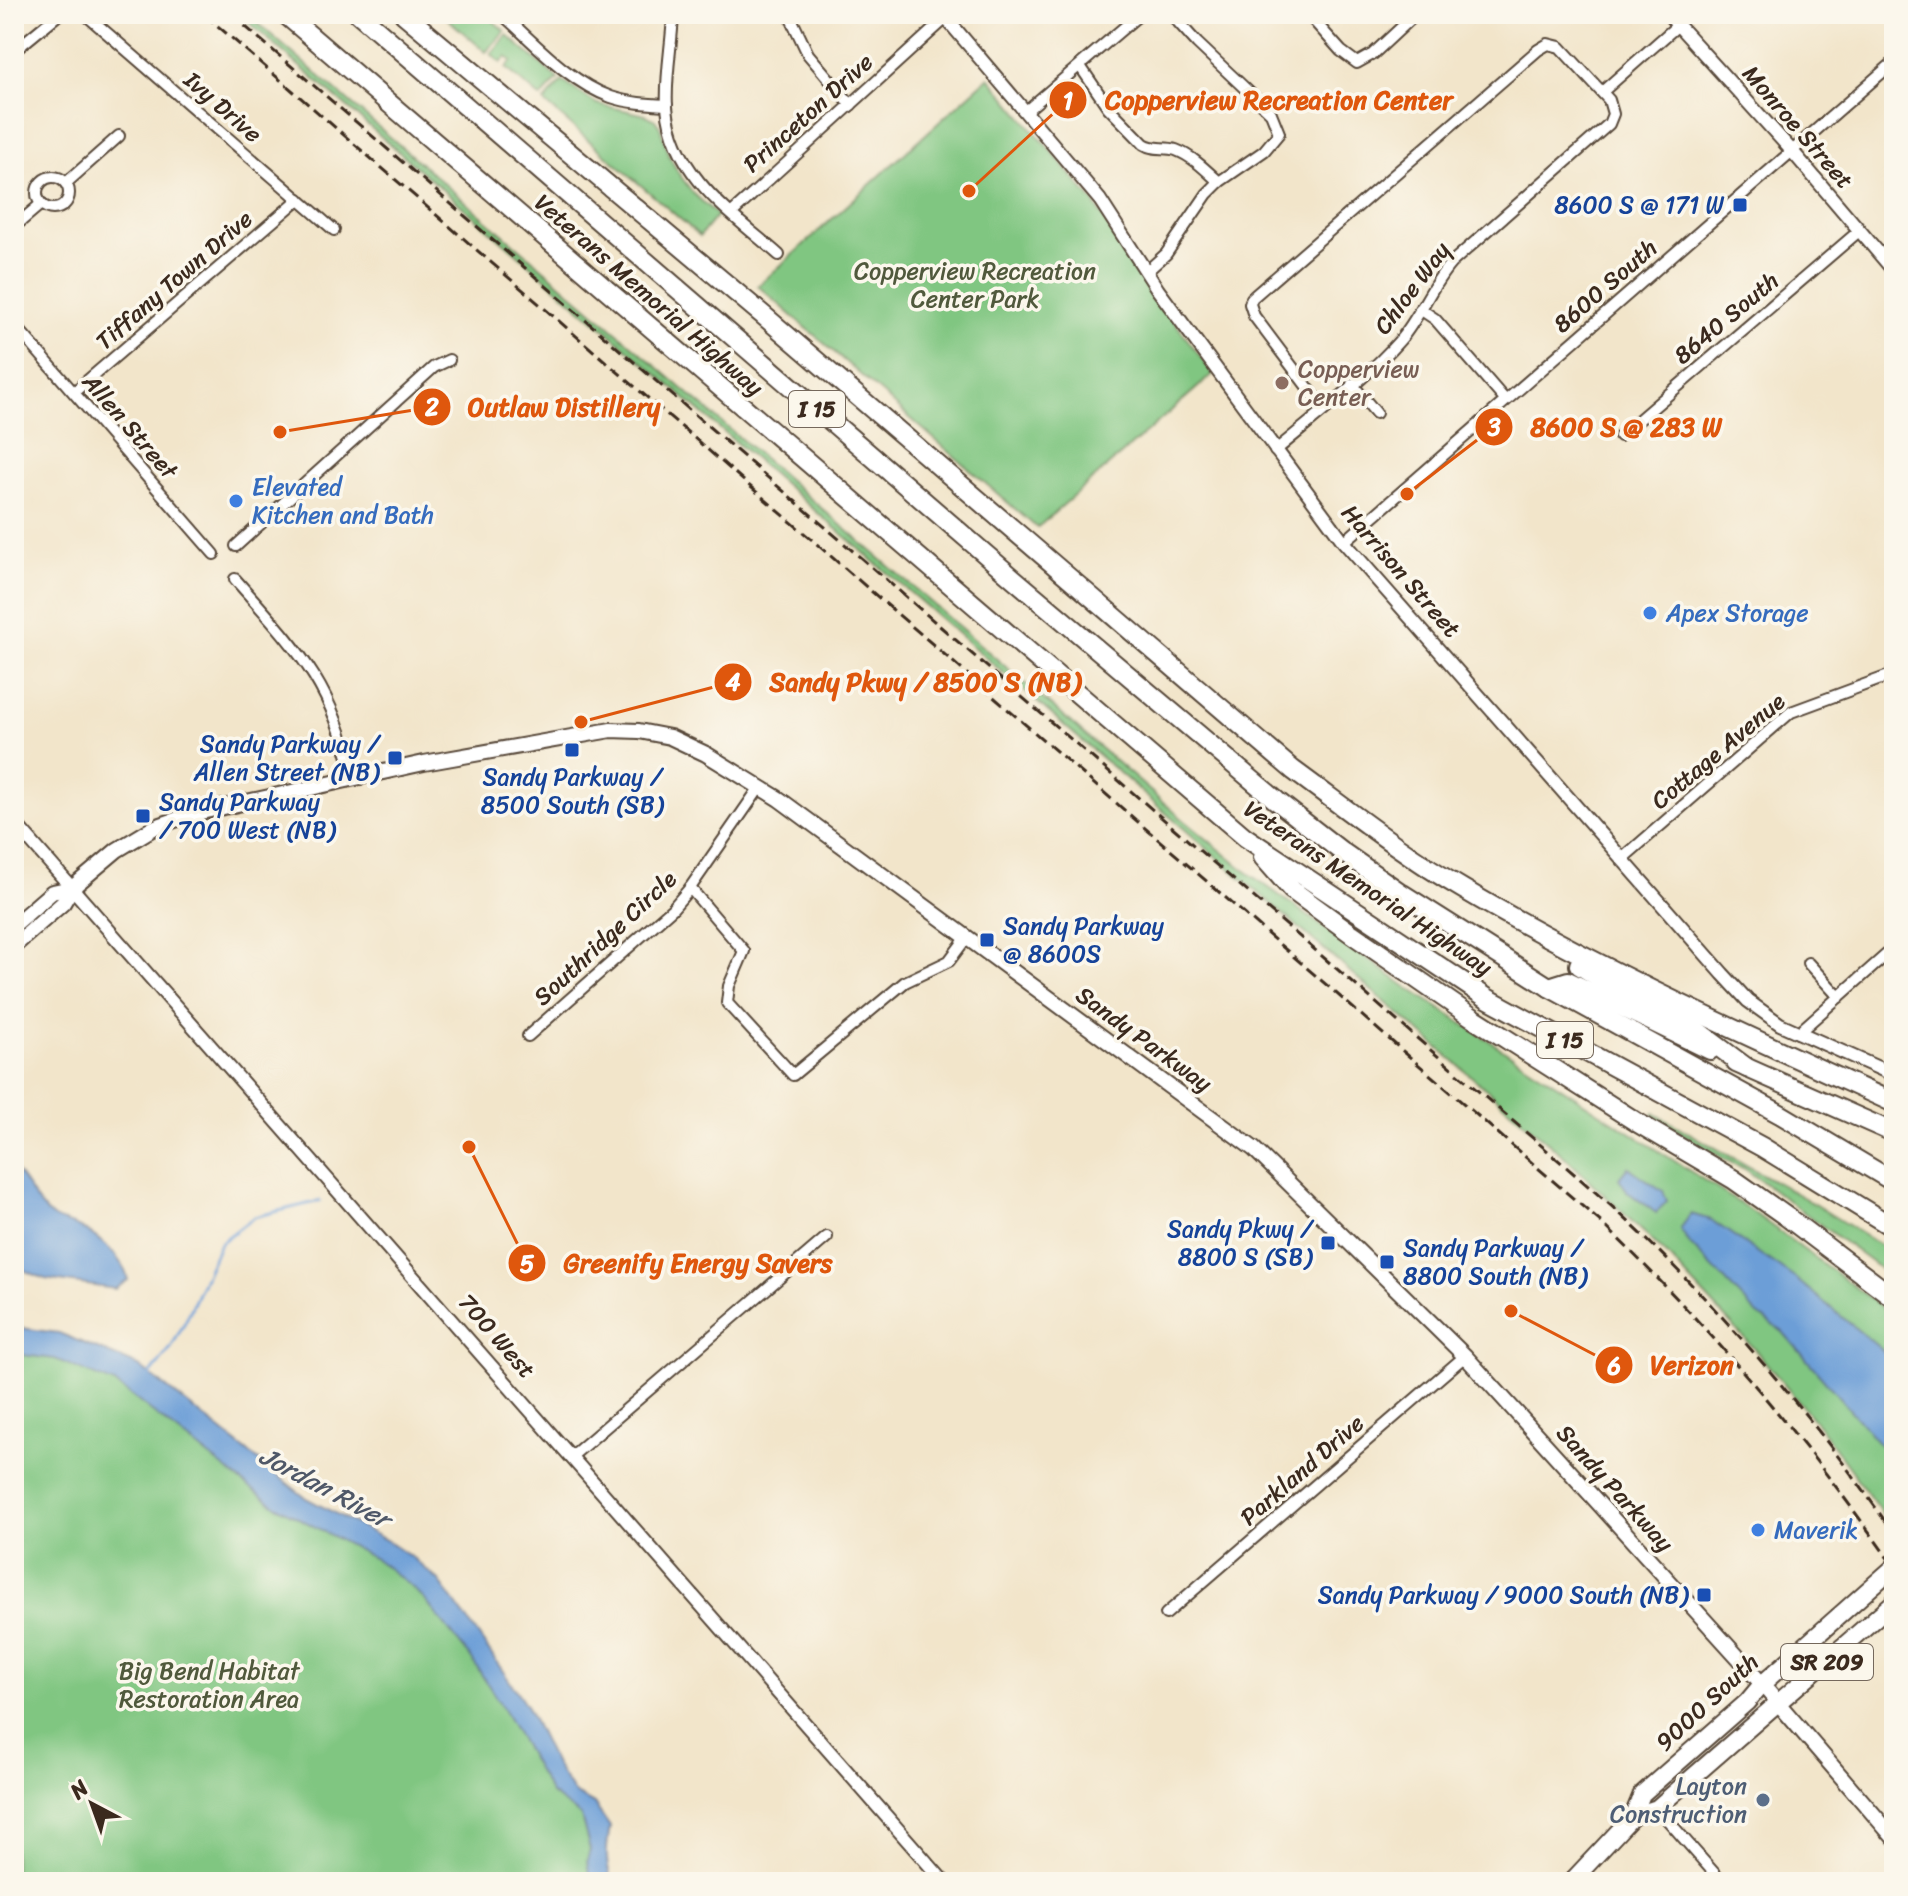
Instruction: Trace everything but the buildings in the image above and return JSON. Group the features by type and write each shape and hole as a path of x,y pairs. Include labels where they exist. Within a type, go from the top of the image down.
{"highway":[{"name":"Veterans Memorial Highway","path":"285,14 1245,837 1487,998 1762,1147 1894,1228"},
{"name":"Veterans Memorial Highway","path":"359,14 1013,578 1277,801 1341,851 1549,987 1780,1114 1894,1182"},
{"path":"404,14 763,315 1293,770 1462,889 1638,983 1894,1103"},
{"path":"1245,837 1292,890 1352,934 1472,1017 1638,1123 1733,1179 1894,1298"},
{"path":"1423,864 1442,883 1638,1001 1692,1027 1747,1068"},
{"path":"1549,987 1568,981 1747,1068 1894,1133"}],"main road":[{"name":"Sandy Parkway","path":"72,888 117,850 155,827 192,814 353,778 611,730 670,737 706,754 760,787 1254,1149 1465,1356 1762,1684 1894,1838"},
{"path":"14,925 52,892 72,888"},
{"path":"14,946 63,903 72,888"},
{"name":"9000 South","path":"1571,1882 1633,1816 1642,1794 1894,1567"},
{"name":"9000 South","path":"1633,1816 1657,1808 1894,1602"}],"street":[{"path":"14,51 59,14"},
{"name":"Ivy Drive","path":"85,14 334,230"},
{"path":"502,14 578,80 595,90 630,102 667,105"},
{"path":"673,14 667,105 676,145 684,162 710,194 779,255"},
{"path":"789,14 808,54 851,105"},
{"path":"1026,111 1140,14"},
{"path":"1146,272 1166,254 1207,194 1264,151 1279,133 1271,113 1171,14"},
{"path":"1308,14 1341,51 1357,63 1373,54 1416,14"},
{"name":"Monroe Street","path":"1668,14 1792,151 1894,271"},
{"name":"Princeton Drive","path":"732,213 948,16"},
{"name":"Harrison Street","path":"948,16 1100,200 1146,272 1344,542 1748,1001 1798,1033 1894,1075"},
{"path":"1324,409 1254,316 1250,304 1257,292 1548,44 1560,47 1602,92 1678,25"},
{"name":"8600 South","path":"1344,542 1894,62"},
{"path":"1080,66 1108,107 1144,144 1151,149 1178,150 1219,182"},
{"name":"Chloe Way","path":"1275,451 1402,337 1451,263 1609,124 1613,107 1602,92"},
{"path":"66,183 119,136"},
{"path":"53,177 66,183 70,192 65,205 53,209 41,204 37,194 43,180 53,177"},
{"name":"Tiffany Town Drive","path":"74,392 299,199"},
{"path":"14,227 41,204"},
{"name":"8640 South","path":"1620,436 1859,231"},
{"path":"1420,309 1435,319 1505,400"},
{"name":"Allen Street","path":"14,324 214,554"},
{"path":"236,546 434,367 449,360"},
{"path":"1352,384 1376,413"},
{"path":"235,579 293,644 316,676 336,715 353,778"},
{"name":"Cottage Avenue","path":"1623,858 1791,712 1894,674"},
{"name":"Southridge Circle","path":"528,1036 650,931 690,888 760,787"},
{"name":"700 West","path":"14,822 944,1882"},
{"path":"690,888 744,951 729,986 727,1003 793,1075 905,982 949,961 967,937"},
{"path":"1798,1033 1894,948"},
{"path":"1808,963 1839,997"},
{"path":"572,1456 827,1237"},
{"name":"Parkland Drive","path":"1166,1614 1465,1356"},
{"path":"1657,1808 1722,1882"}],"green space":[{"path":"239,14 247,14 1247,872 1405,986 1750,1210 1894,1316 1894,1530 1818,1425 1756,1351 1665,1253 1566,1158"},
{"path":"442,14 485,14 505,31 486,52"},
{"path":"507,35 558,79 541,98 506,68 512,61 506,57 501,63 491,54"},
{"name":"Copperview Recreation Center Park","path":"989,77 1093,201 1138,272 1213,374 1037,528 758,286"},
{"path":"562,81 597,104 646,115 655,120 679,174 693,193 717,215 700,236 544,102"},
{"path":"1654,1113 1806,1199 1894,1254 1894,1279 1745,1169 1653,1116"},
{"name":"Big Bend Habitat Restoration Area","path":"14,1342 112,1372 365,1544 436,1607 593,1826 606,1882 14,1882"}],"water":[{"path":"1628,1167 1663,1191 1667,1201 1656,1213 1628,1192 1619,1178"},
{"path":"14,1169 48,1213 102,1242 121,1263 128,1280 115,1289 45,1279 14,1266"},
{"path":"1691,1214 1711,1220 1796,1279 1894,1360 1894,1457 1889,1455 1783,1332 1758,1315 1691,1245 1680,1229"},
{"path":"14,1327 59,1333 139,1366 306,1498 386,1540 439,1581 526,1705 555,1765 574,1793 594,1804 610,1827 607,1855 612,1882 590,1882 587,1860 590,1850 581,1816 551,1794 471,1658 424,1599 406,1582 377,1560 278,1507 117,1385 55,1359 14,1354"}],"waterway":[{"path":"148,1377 171,1348 220,1243 254,1217 320,1201"}],"railway":[{"path":"204,14 1604,1225 1683,1305 1758,1389 1828,1476 1894,1567"},
{"path":"231,14 1616,1210 1692,1285 1764,1364 1831,1447 1894,1534"}],"place":[{"name":"Copperview Recreation Center","path":"969,191"},
{"name":"8600 S @ 171 W","path":"1740,205"},
{"name":"Copperview Center","path":"1282,383"},
{"name":"Outlaw Distillery","path":"280,432"},
{"name":"8600 S @ 283 W","path":"1407,494"},
{"name":"Elevated Kitchen and Bath","path":"236,501"},
{"name":"Apex Storage","path":"1650,613"},
{"name":"Sandy Pkwy / 8500 S (NB)","path":"581,722"},
{"name":"Sandy Parkway / 8500 South (SB)","path":"572,750"},
{"name":"Sandy Parkway / Allen Street (NB)","path":"395,758"},
{"name":"Sandy Parkway / 700 West (NB)","path":"143,816"},
{"name":"Sandy Parkway @ 8600S","path":"987,940"},
{"name":"Greenify Energy Savers","path":"469,1147"},
{"name":"Sandy Pkwy / 8800 S (SB)","path":"1328,1243"},
{"name":"Sandy Parkway / 8800 South (NB)","path":"1387,1262"},
{"name":"Verizon","path":"1511,1311"},
{"name":"Maverik","path":"1758,1530"},
{"name":"Sandy Parkway / 9000 South (NB)","path":"1704,1595"},
{"name":"Layton Construction","path":"1763,1800"}],"water label":[{"name":"Jordan River","path":"325,1487"}]}
